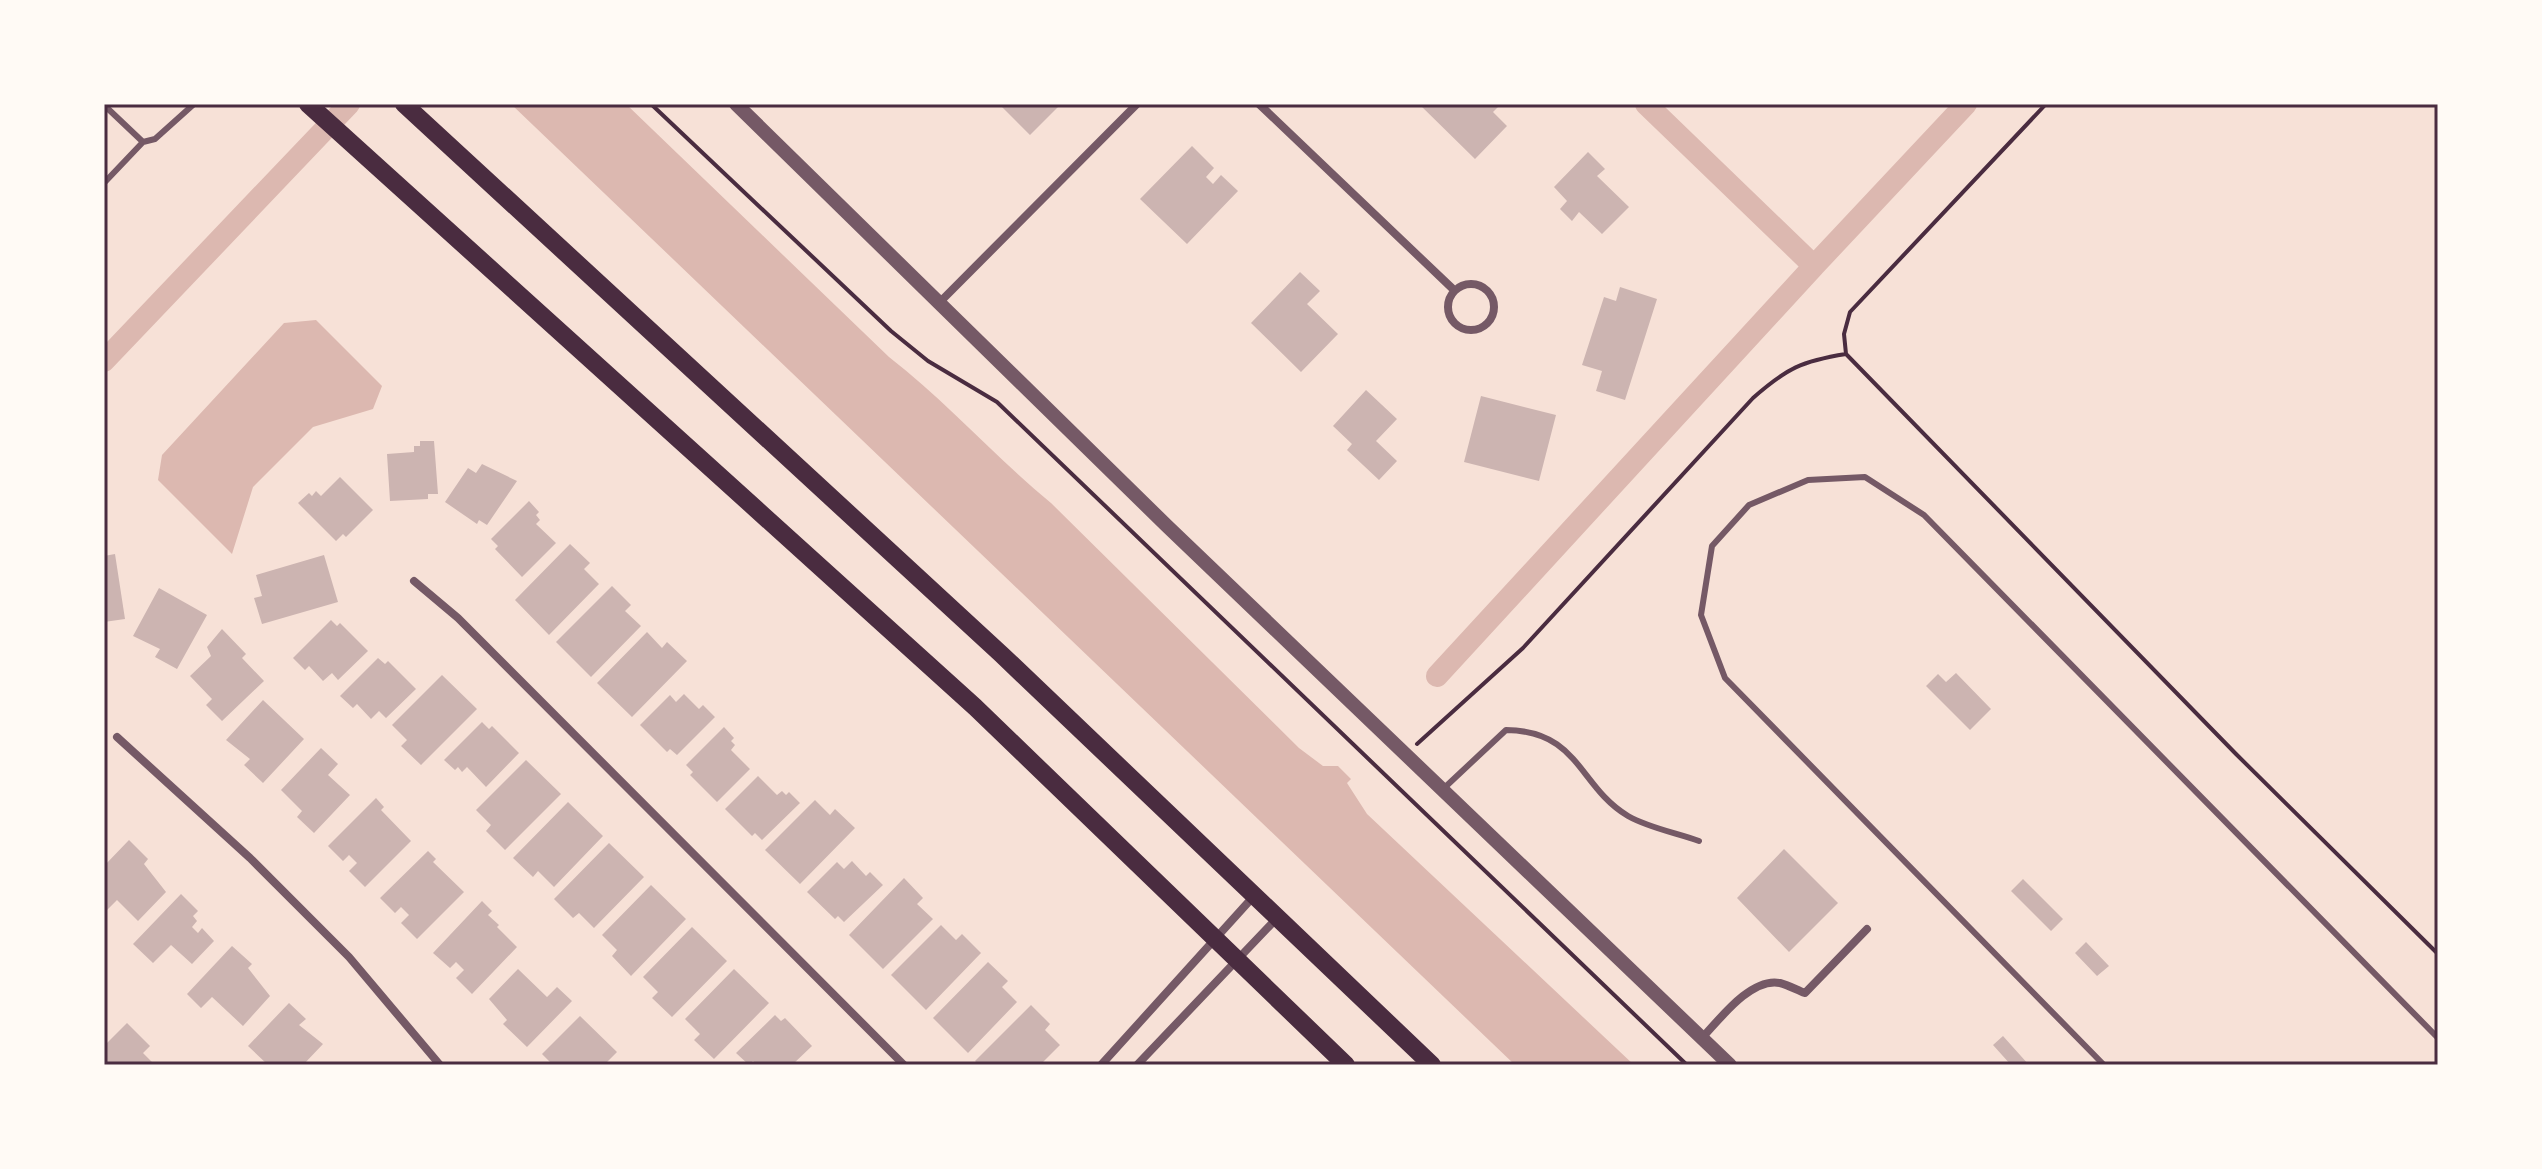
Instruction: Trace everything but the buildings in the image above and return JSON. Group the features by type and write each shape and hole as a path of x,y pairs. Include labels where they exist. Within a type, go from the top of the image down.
{"main road":[{"path":"308,104 975,707 1346,1065"},
{"path":"404,104 1001,654 1432,1065"}],"street":[{"path":"736,104 941,301 1167,526 1730,1065"},
{"path":"941,301 1137,104"},
{"path":"1259,104 1454,290"},
{"path":"1468,283 1484,287 1495,308 1488,323 1468,330 1455,324 1448,311 1454,290 1468,283"},
{"path":"414,581 458,618 904,1065"},
{"path":"117,737 250,858 349,957 440,1065"},
{"path":"1101,1065 1254,896"},
{"path":"1137,1065 1277,918"},
{"path":"1702,1038 1742,999 1762,986 1777,982 1805,993 1867,929"}],"lane":[{"path":"105,180 143,142 155,139 194,104"},
{"path":"104,105 143,142"},
{"path":"2104,1065 1725,678 1701,615 1712,546 1749,505 1808,480 1865,477 1924,515 2438,1038"},
{"path":"1442,790 1506,730 1533,730 1557,743 1628,816 1699,841"}],"path":[{"path":"651,104 891,331 928,361 997,402 1687,1065"},
{"path":"2046,104 1850,312 1844,334 1846,354 2236,754 2438,954"},
{"path":"1385,775 1467,694 1523,648 1753,398 1785,370 1807,360 1846,354"}],"shaded area":[{"path":"511,104 626,104 889,357 1051,503 1299,748 1323,766 1338,766 1351,779 1347,783 1367,814 1634,1065 1515,1065"},
{"path":"316,320 382,386 373,409 313,427 253,487 232,554 158,480 162,455 284,323"}],"waterway":[{"path":"104,361 349,104"},
{"path":"1437,676 1814,266 1646,104"},
{"path":"1814,266 1966,104"}]}
